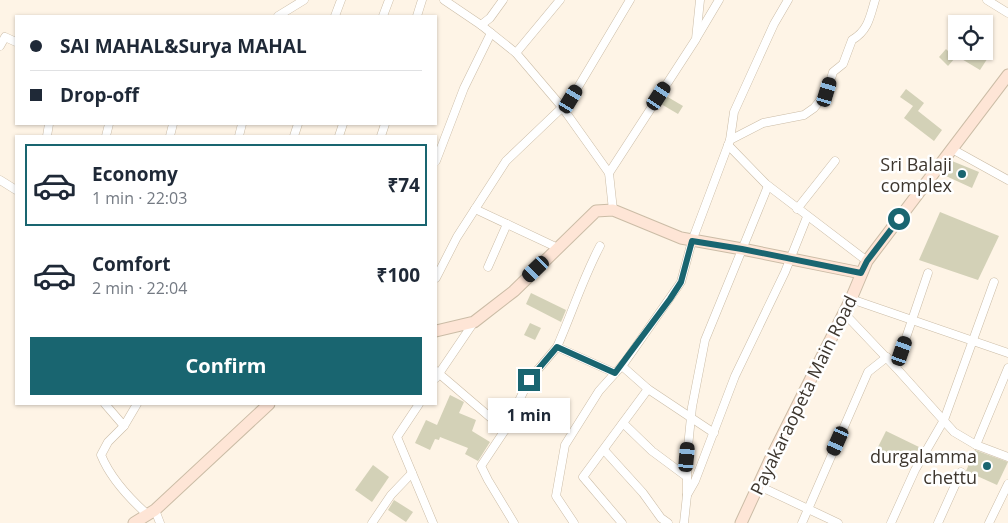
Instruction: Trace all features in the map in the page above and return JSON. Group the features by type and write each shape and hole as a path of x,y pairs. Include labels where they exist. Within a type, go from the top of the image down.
{"main road":[{"name":"Payakaraopeta Main Road","path":"742,523 851,299 867,261 1008,76"},
{"path":"437,331 474,322 514,291 596,211 613,210 692,241 790,258 861,273"},
{"path":"134,523 151,512 268,405"}],"street":[{"path":"280,15 304,0"},
{"path":"335,15 340,0"},
{"path":"383,15 389,0"},
{"path":"417,15 422,0"},
{"path":"444,0 481,25 516,53 562,107 609,173 613,210"},
{"path":"481,25 490,18 503,0"},
{"path":"516,53 560,0"},
{"path":"437,276 457,237 506,161 571,99 630,0"},
{"path":"696,39 700,0"},
{"path":"609,173 696,39 719,0"},
{"path":"574,523 556,496 565,445 599,391 622,366 681,282 692,241 729,143 734,112 774,24 788,0"},
{"path":"729,143 763,123 804,115 814,108 827,92 833,72 843,64 852,40 861,35 867,26 876,0"},
{"path":"987,0 1008,13"},
{"path":"437,158 464,88 491,33"},
{"path":"0,46 4,37 15,42"},
{"path":"729,143 768,186 867,261"},
{"path":"952,149 1008,180"},
{"path":"798,209 834,161"},
{"path":"0,180 15,189"},
{"path":"684,523 691,418 705,340 768,186"},
{"path":"475,209 558,248"},
{"path":"687,495 695,481 735,376 777,289 807,217"},
{"path":"488,267 507,224"},
{"path":"514,523 481,466 505,430 529,380 557,347 576,304 586,274 600,246"},
{"path":"896,367 928,273"},
{"path":"891,523 915,470 944,420 994,282"},
{"path":"851,299 1008,353"},
{"path":"844,313 887,357 954,432 976,445 1008,457"},
{"path":"474,322 437,374 505,430"},
{"path":"557,347 615,373"},
{"path":"802,523 868,372 887,357"},
{"path":"622,366 648,389 714,433"},
{"path":"976,445 1008,368"},
{"path":"622,523 584,477 648,389"},
{"path":"106,405 124,426"},
{"path":"136,405 124,426 108,442 101,455 104,464 136,503 151,512 160,523"},
{"path":"418,405 398,437 433,523"},
{"path":"623,423 652,450 687,477"},
{"path":"604,450 643,493 661,518 668,523"},
{"path":"938,523 961,472"},
{"path":"372,523 391,495 412,473"},
{"path":"989,523 1008,484"},
{"path":"759,486 838,523"}],"building":[{"path":"946,49 948,51 948,60 953,60 948,66 939,57"},
{"path":"963,60 986,60 980,70"},
{"path":"906,89 924,103 918,111 942,130 934,141 904,118 913,106 900,97"},
{"path":"666,96 683,106 678,114 661,104"},
{"name":"Sri Balaji complex","path":"952,161 979,172 972,188 946,176"},
{"path":"940,212 999,236 978,280 919,260"},
{"path":"531,293 566,310 561,322 526,304"},
{"path":"530,323 541,328 535,340 524,335"},
{"path":"450,395 464,402 459,413 476,420 472,431 490,442 478,461 465,454 468,448 440,437 439,440 435,439 430,450 415,443 426,420 437,425"},
{"path":"886,431 919,447 912,464 877,449"},
{"name":"durgalamma chettu","path":"975,450 1008,462 997,485 966,471"},
{"path":"373,465 389,477 372,502 355,490"},
{"path":"394,500 413,512 406,522 388,510"}],"place":[{"name":"Sri Balaji complex","path":"962,174"},
{"name":"durgalamma chettu","path":"987,466"}],"route":[{"path":"529,380 557,347 615,373 625,362 681,282 692,241 790,258 861,273 867,261 899,219"}]}
